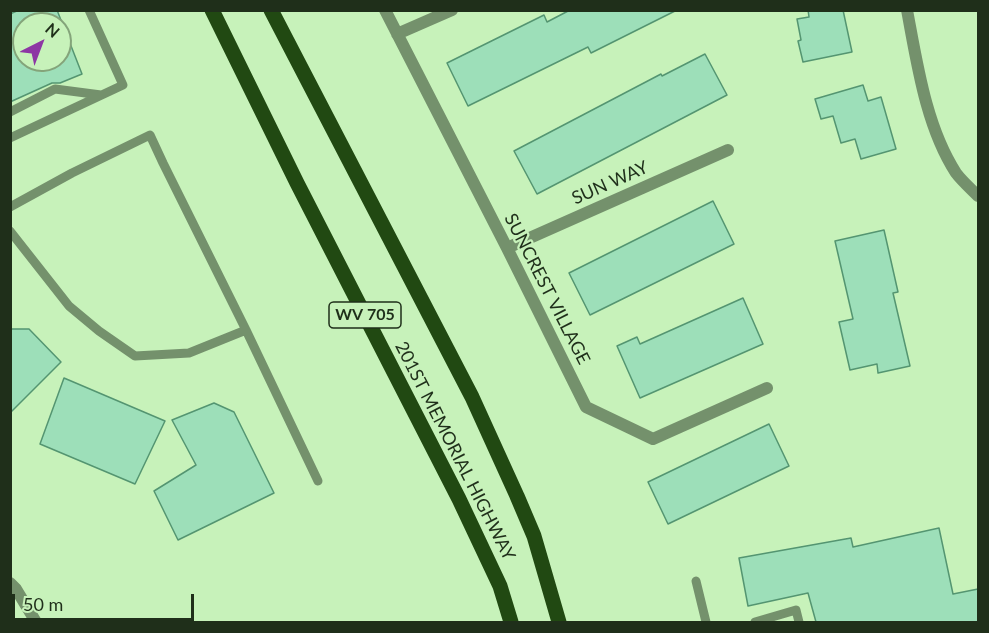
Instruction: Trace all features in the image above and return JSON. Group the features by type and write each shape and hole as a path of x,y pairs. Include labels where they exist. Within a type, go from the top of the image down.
{"main road":[{"name":"201ST MEMORIAL HIGHWAY","path":"212,10 297,183 459,499 500,586 511,622"},
{"name":"201ST MEMORIAL HIGHWAY","path":"271,10 472,397 534,536 559,622"}],"street":[{"name":"SUNCREST VILLAGE","path":"385,10 586,407 653,439 767,388"},
{"path":"397,34 452,10"},
{"path":"907,10 927,107 943,149 957,174 978,196"},
{"name":"SUN WAY","path":"507,248 728,150"},
{"path":"10,583 36,622"}],"lane":[{"path":"10,138 123,85 89,10"},
{"path":"10,112 56,89 102,95"},
{"path":"10,207 72,173 150,135 318,482"},
{"path":"10,231 69,306 99,332 135,356 189,353 246,330"},
{"path":"696,581 706,622"},
{"path":"755,622 796,610 799,622"}],"building":[{"path":"19,10 57,10 58,12 14,12"},
{"path":"570,10 677,10 591,53 588,47 468,106 447,63 544,15 547,22"},
{"path":"808,10 843,10 852,52 803,62 798,41 801,40 797,19 809,17"},
{"path":"12,13 12,72 72,72 72,48 82,74 60,83 52,83 10,102 10,14"},
{"path":"705,54 727,95 537,194 514,151 661,74 662,76"},
{"path":"863,85 868,101 881,97 896,149 861,159 855,139 841,143 833,116 821,119 815,99"},
{"path":"713,201 734,244 590,315 569,273"},
{"path":"884,230 898,292 893,293 910,366 878,373 877,364 850,370 839,322 853,319 835,241"},
{"path":"743,298 763,344 640,398 617,346 637,337 640,344"},
{"path":"10,329 29,329 61,362 10,413"},
{"path":"64,378 165,421 135,484 40,444"},
{"path":"214,403 234,412 274,493 178,540 154,491 196,465 172,420"},
{"path":"769,424 789,466 668,524 648,482"},
{"path":"939,528 953,594 978,589 978,622 816,622 808,593 748,606 739,558 851,538 853,547"}]}
